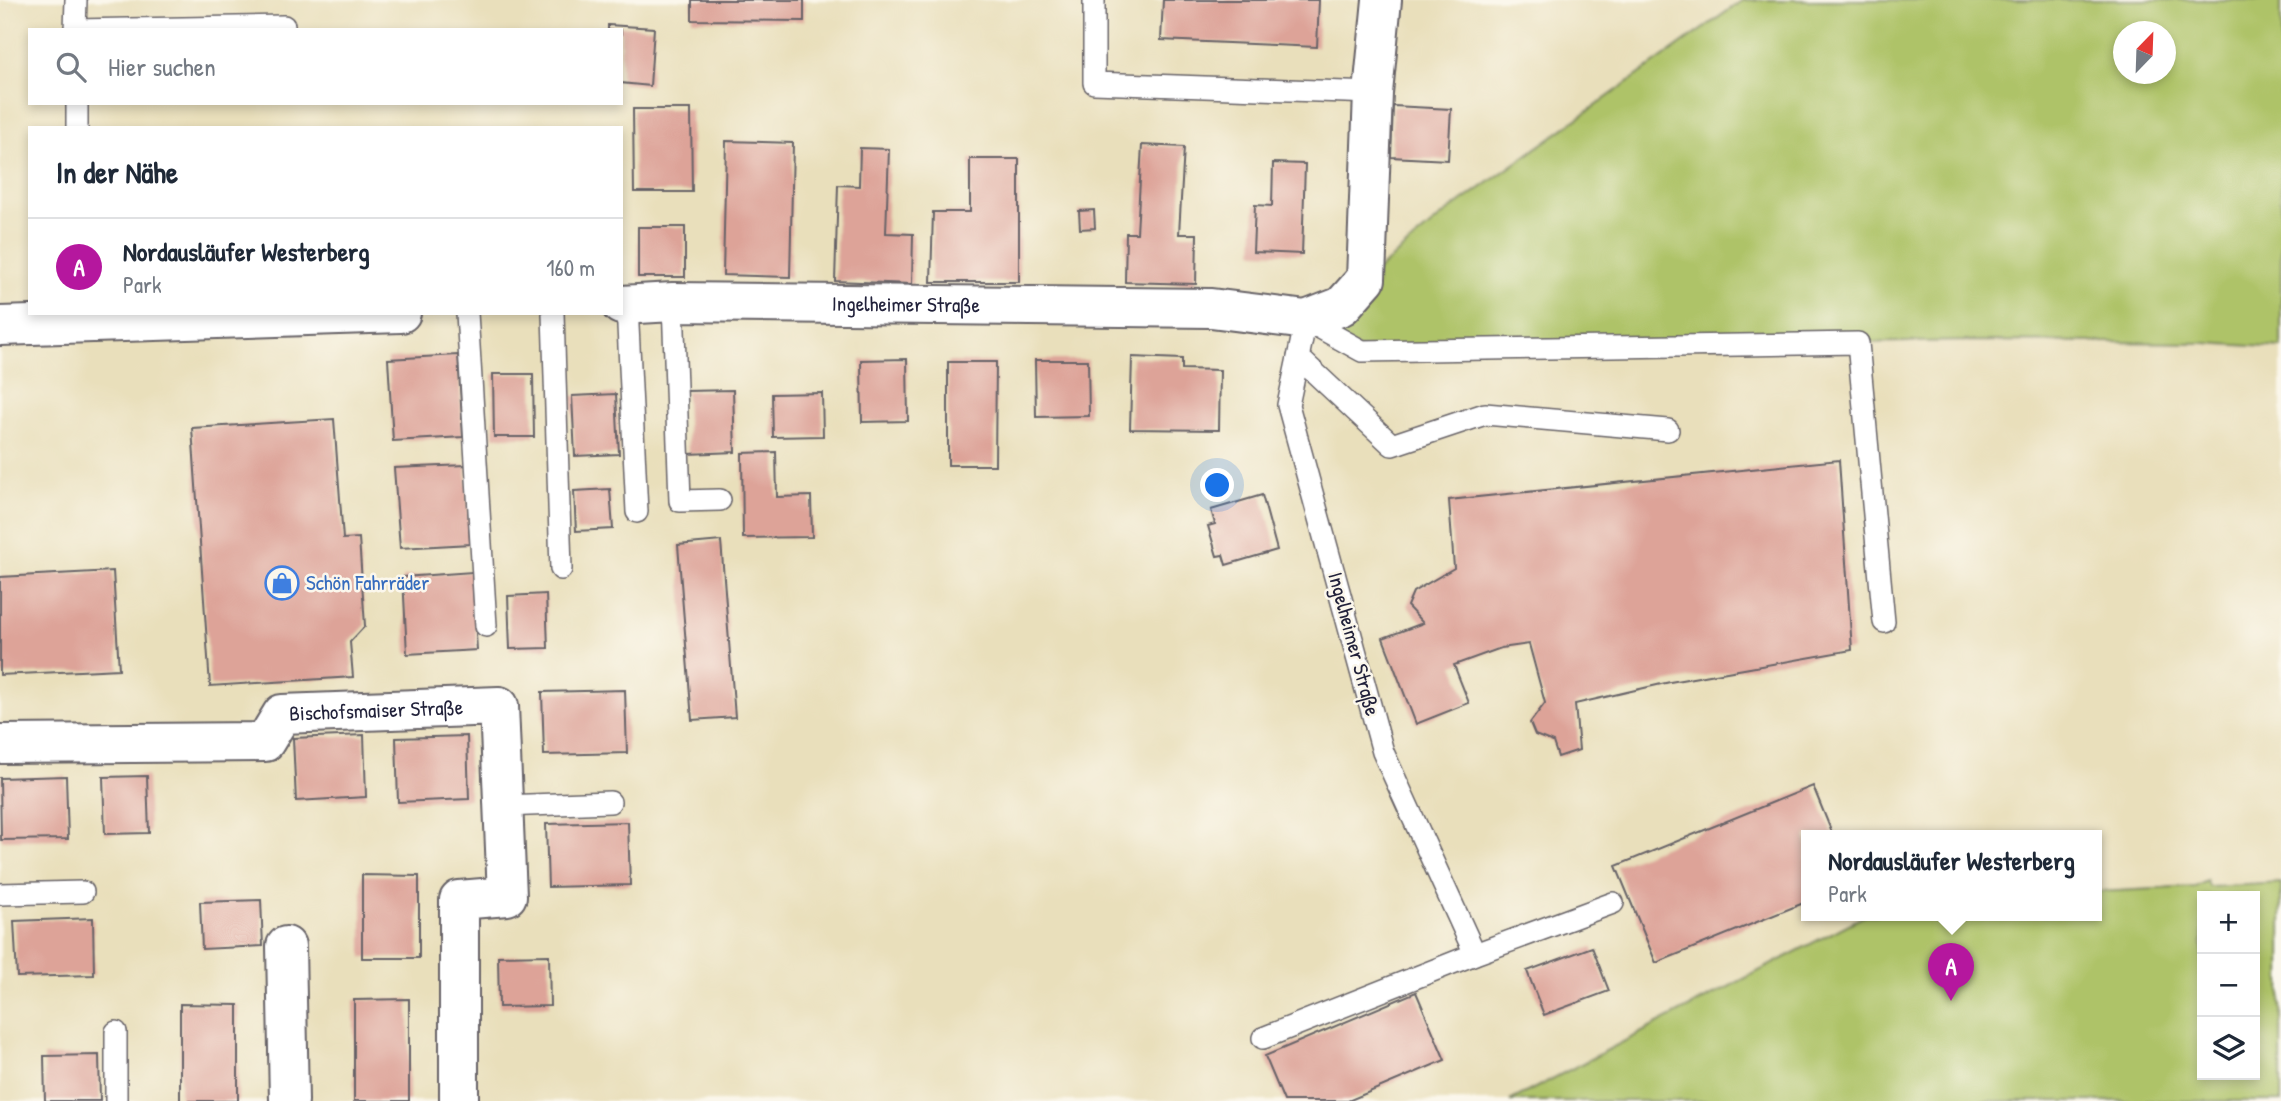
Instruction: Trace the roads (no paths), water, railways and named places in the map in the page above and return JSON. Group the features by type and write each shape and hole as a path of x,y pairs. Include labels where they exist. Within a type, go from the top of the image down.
{"street":[{"name":"Ingelheimer Straße","path":"624,305 673,302 1211,308 1306,320 1342,306 1366,279 1373,93 1382,0"},
{"path":"0,327 82,318 273,315"},
{"name":"Bischofsmaiser Straße","path":"0,744 265,742 282,714 499,706 507,896 459,900 459,1101"},
{"path":"286,946 289,1101"}],"lane":[{"path":"75,28 76,0"},
{"path":"1094,0 1094,83 1373,93"},
{"path":"180,28 284,26"},
{"path":"77,105 77,126"},
{"path":"673,302 680,500 720,500"},
{"name":"Ingelheimer Straße","path":"624,305 637,512"},
{"path":"467,315 486,626"},
{"path":"553,315 561,569"},
{"path":"1306,320 1362,351 1858,343 1884,622"},
{"name":"Ingelheimer Straße","path":"1306,320 1288,405 1384,752 1475,954"},
{"path":"1298,356 1392,445 1485,414 1668,430"},
{"path":"503,806 610,802"},
{"path":"0,894 83,892"},
{"path":"1264,1038 1475,954 1613,904"},
{"path":"116,1032 116,1101"}],"place":[{"name":"Schön Fahrräder","path":"282,583"},
{"name":"Nordausläufer Westerberg","path":"1951,1001"}]}
